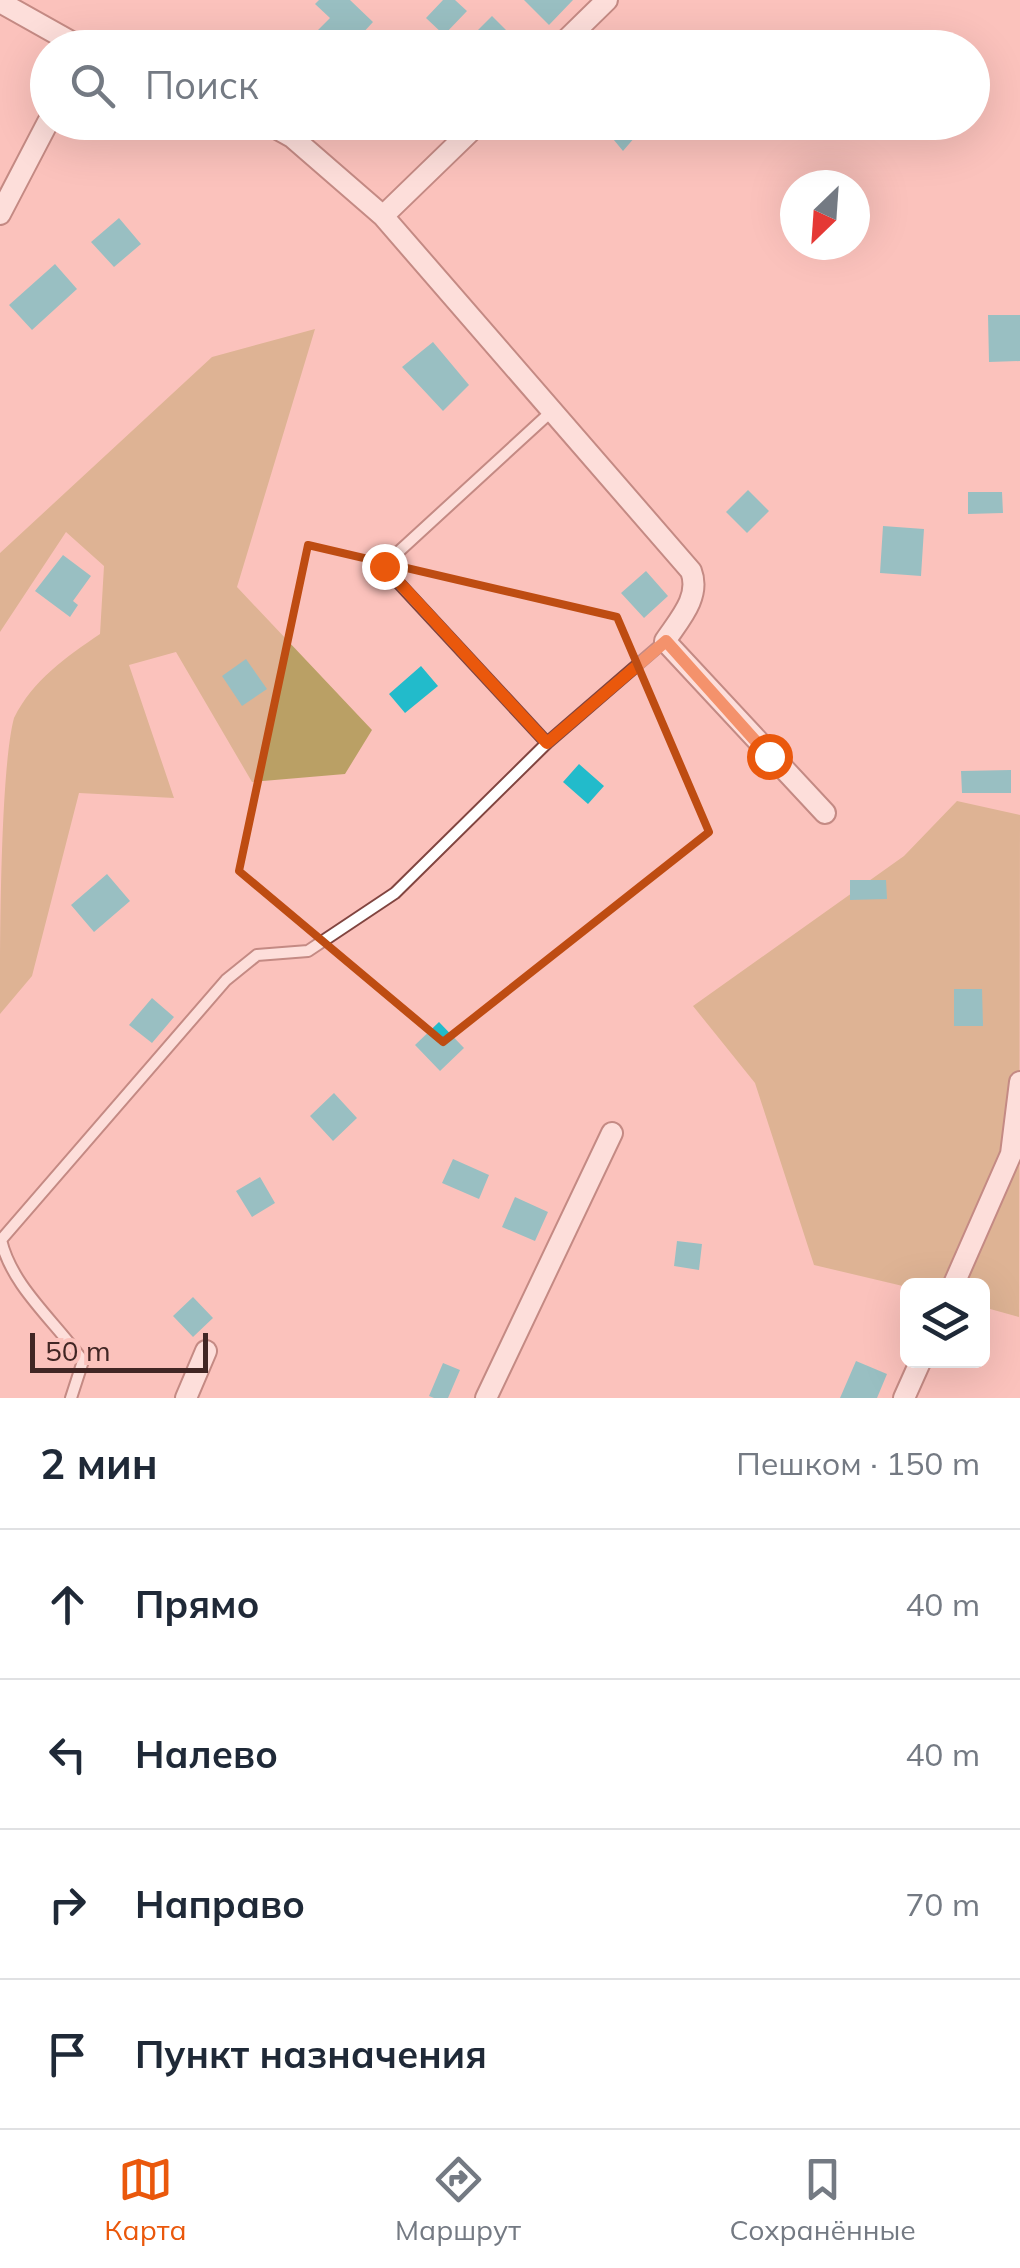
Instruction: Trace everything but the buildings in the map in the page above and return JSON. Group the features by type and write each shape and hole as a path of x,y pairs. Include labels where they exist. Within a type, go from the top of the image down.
{"street":[{"path":"576,30 607,0"},
{"path":"0,2 50,30"},
{"path":"0,214 39,140"},
{"path":"295,140 383,216 691,572 696,584 691,602 666,641 826,812"},
{"path":"383,216 461,140"},
{"path":"957,1278 1011,1154 1020,1082"},
{"path":"486,1398 612,1133"},
{"path":"186,1398 206,1351"},
{"path":"904,1398 917,1368"}],"lane":[{"path":"547,743 384,566 553,410"},
{"path":"71,1398 82,1361 58,1326 8,1270 1,1240 226,980 258,956 308,951 395,893 547,743 666,641"}],"highlighted area":[{"path":"308,545 617,617 709,832 443,1042 239,871"}],"shaded area":[{"path":"315,329 237,587 372,730 345,774 252,782 176,652 129,665 174,798 79,793 32,976 0,1014 3,817 14,718 41,681 100,634 104,566 66,532 0,632 0,553 212,357"},
{"path":"957,801 1020,815 1019,1317 990,1309 990,1278 900,1278 900,1285 814,1265 755,1083 693,1006 904,856"}],"route":[{"path":"384,566 547,743 666,641 769,756"}]}
